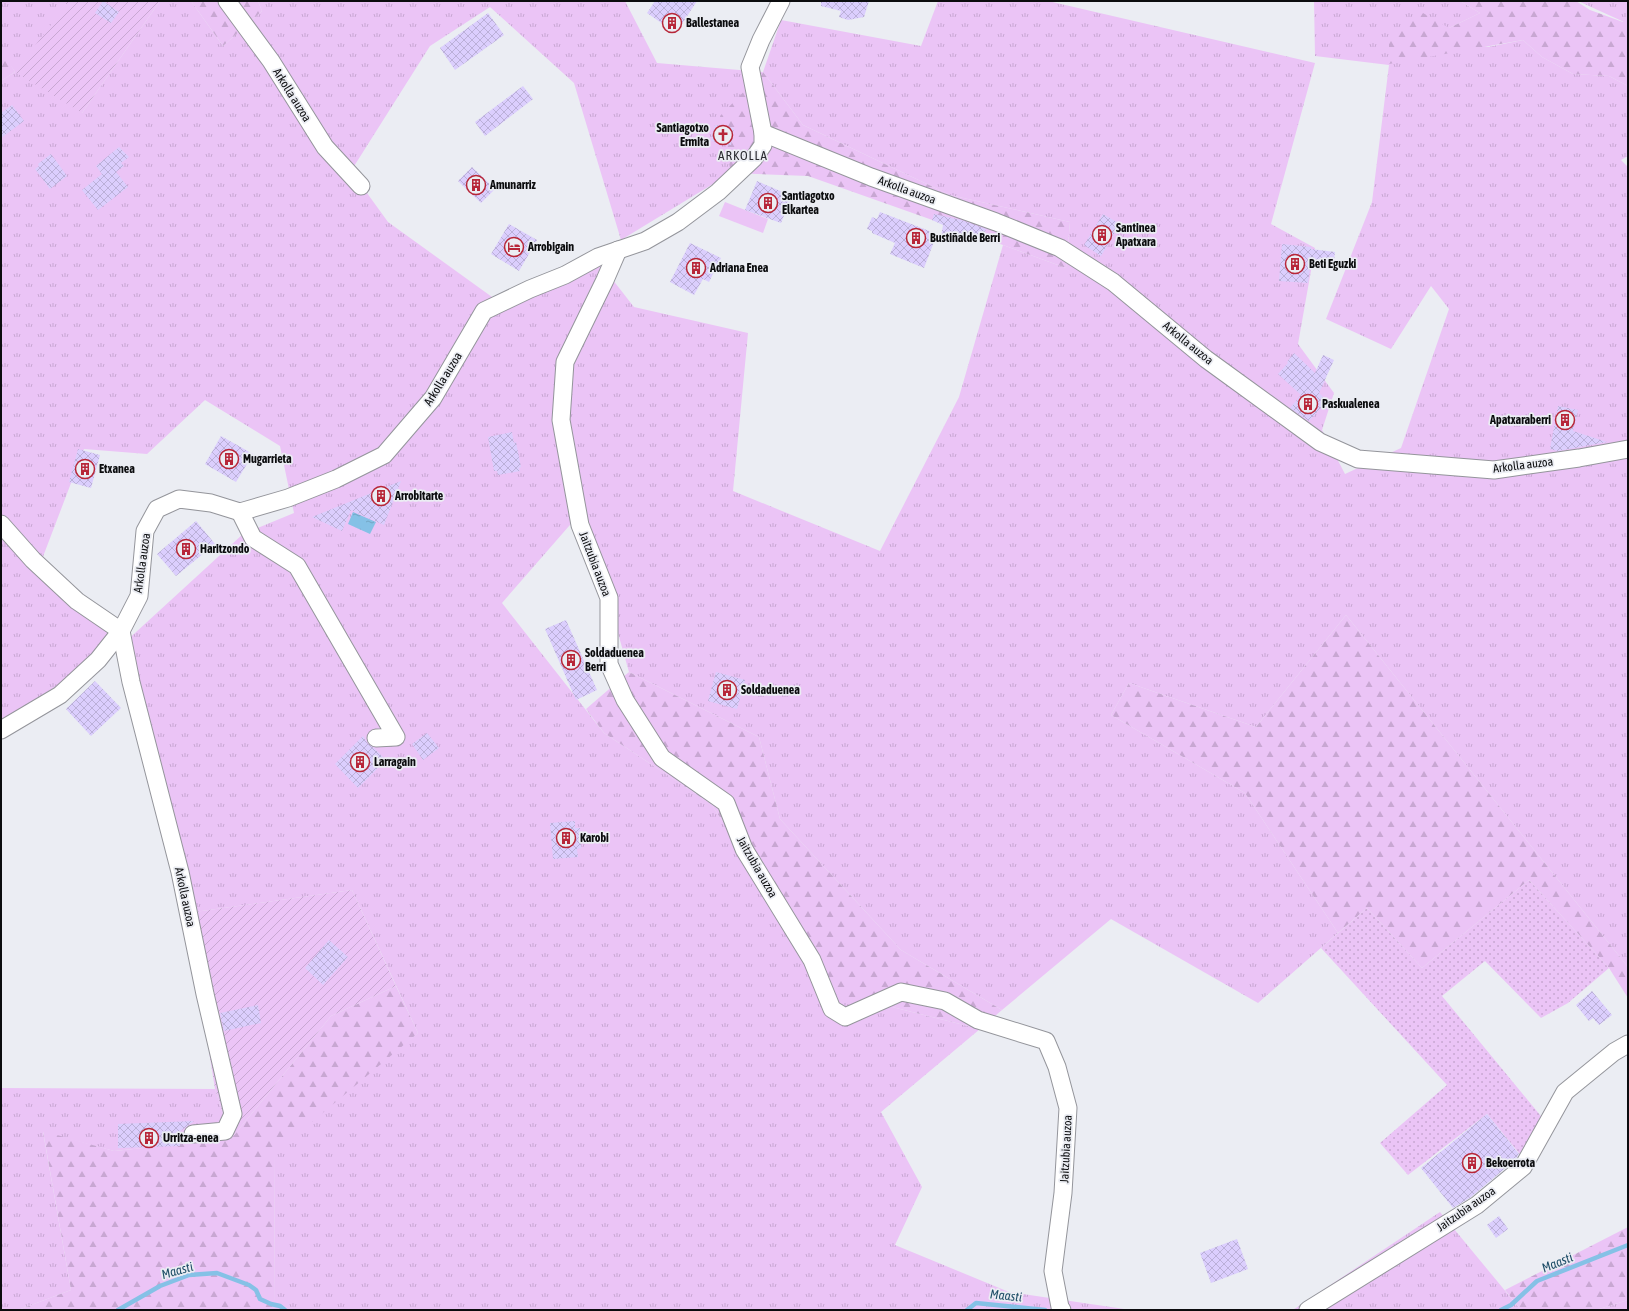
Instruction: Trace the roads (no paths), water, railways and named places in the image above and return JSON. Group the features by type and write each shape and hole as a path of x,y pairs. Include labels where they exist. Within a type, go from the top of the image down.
{"street":[{"name":"Arkolla auzoa","path":"227,1 272,61 325,147 361,186"},
{"path":"764,133 750,67 761,40 781,1"},
{"name":"Arkolla auzoa","path":"1,730 60,695 98,660 121,631 139,596 145,531 157,509 179,499 211,503 240,512 302,493 336,479 384,455 433,398 484,311 530,289 565,275 598,257 645,241 678,222 718,192 754,158 762,145 764,133 871,177 996,222 1060,248 1113,282 1206,359 1320,442 1358,459 1494,470 1579,458 1628,449"},
{"name":"Jaitzubia auzoa","path":"618,250 565,362 561,420 580,525 609,598 609,664 625,700 662,758 726,804 744,849 812,960 832,1009 845,1017 901,992 945,1001 978,1020 1046,1041 1057,1067 1068,1108 1063,1193 1053,1271 1061,1308"},
{"path":"240,512 253,538 297,566 316,597 396,737 376,738"},
{"path":"1,524 33,560 77,601 121,631"},
{"name":"Arkolla auzoa","path":"121,631 131,682 180,872 205,994 233,1114 225,1131 193,1134"},
{"name":"Jaitzubia auzoa","path":"1308,1310 1477,1205 1523,1167 1565,1092 1614,1052 1628,1044"}],"water":[{"path":"353,512 376,522 370,534 348,524"}],"waterway":[{"name":"Maasti","path":"1501,1310 1511,1305 1537,1281 1628,1245"},
{"name":"Maasti","path":"118,1310 160,1286 189,1275 217,1273 249,1285 256,1290 260,1299 280,1306 285,1310"},
{"name":"Maasti","path":"967,1310 976,1303 1045,1310"}],"place":[{"name":"Ballestanea","path":"672,23"},
{"name":"Santiagotxo Ermita","path":"723,135"},
{"name":"Amunarriz","path":"476,185"},
{"name":"Santiagotxo Elkartea","path":"768,203"},
{"name":"Santinea Apatxara","path":"1102,235"},
{"name":"Bustiñalde Berri","path":"916,238"},
{"name":"Arrobigain","path":"514,247"},
{"name":"Beti Eguzki","path":"1295,264"},
{"name":"Adriana Enea","path":"696,268"},
{"name":"Paskualenea","path":"1308,404"},
{"name":"Apatxaraberri","path":"1565,420"},
{"name":"Mugarrieta","path":"229,459"},
{"name":"Etxanea","path":"85,469"},
{"name":"Arrobitarte","path":"381,496"},
{"name":"Haritzondo","path":"186,549"},
{"name":"Soldaduenea Berri","path":"571,660"},
{"name":"Soldaduenea","path":"727,690"},
{"name":"Larragain","path":"360,762"},
{"name":"Karobi","path":"566,838"},
{"name":"Urritza-enea","path":"149,1138"},
{"name":"Bekoerrota","path":"1472,1163"}],"district":[{"name":"ARKOLLA","path":"743,155"}]}
